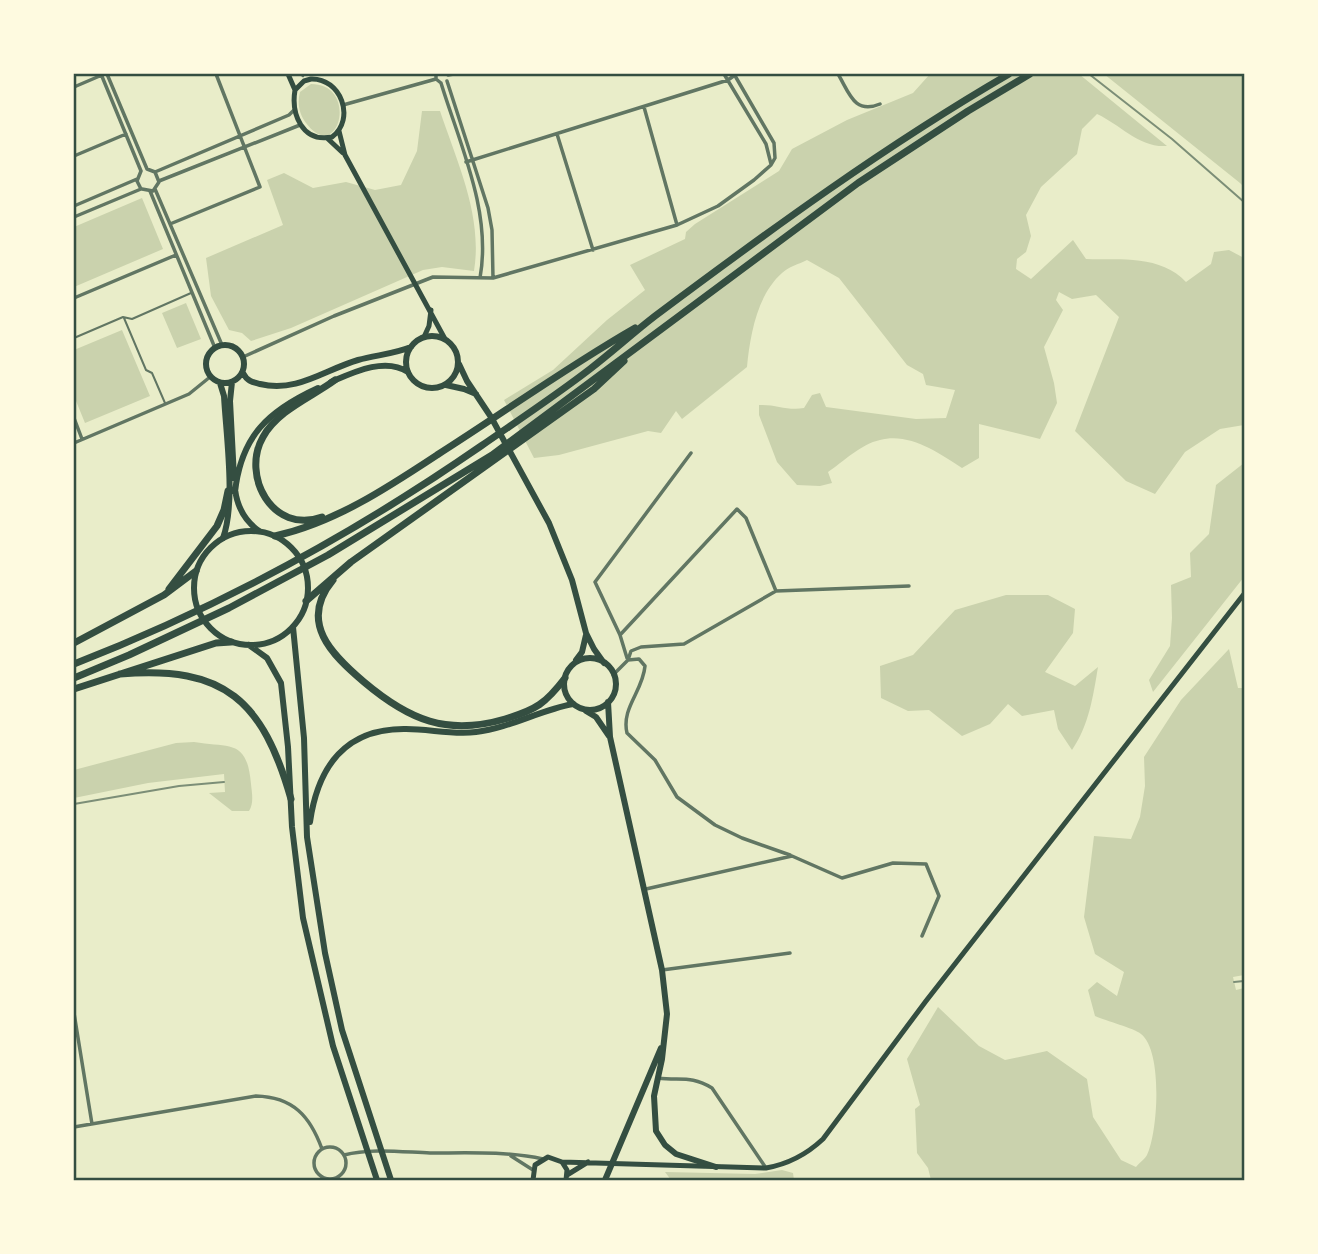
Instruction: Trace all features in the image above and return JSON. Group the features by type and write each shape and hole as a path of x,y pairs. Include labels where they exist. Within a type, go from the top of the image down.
{"highway":[{"path":"74,664 249,585 377,515 480,447 588,370 654,317 818,197 1009,74"},
{"path":"74,678 229,608 328,555 492,455 858,183 1030,74"},
{"path":"275,536 299,531 394,483 564,370 654,317"},
{"path":"306,601 351,562 594,389 662,327"},
{"path":"335,380 282,415 266,432 256,452 256,471 269,503 284,517 303,521 316,519 352,506"},
{"path":"164,595 217,526 231,491"},
{"path":"351,562 328,586 323,597 319,609 322,635 341,663 407,712 450,726 481,725 538,706 550,698 565,678"},
{"path":"74,643 164,595 196,571"},
{"path":"74,689 216,643 232,642"},
{"path":"120,674 177,674 207,682 233,694 254,714 272,744 291,799"}],"main road":[{"path":"288,74 295,90 294,110 300,125 314,136 327,138 345,155"},
{"path":"310,74 334,87 343,105 344,115 339,131 345,155 445,339"},
{"path":"295,90 304,81 317,79"},
{"path":"327,138 339,131"},
{"path":"424,337 429,326 430,309"},
{"path":"243,373 232,382 220,383 210,377 206,361 218,346 233,347 243,357 243,373 249,381 270,386 290,386 360,360 399,352 424,337 436,335 455,348 467,381 491,417 563,554 586,633 613,675 615,690 608,702 597,709 584,710"},
{"path":"408,372 406,363 411,346"},
{"path":"446,385 457,372 459,364"},
{"path":"231,491 245,448 264,422 298,397 335,380 359,371 393,365 408,372 420,385 428,388 446,385 477,395"},
{"path":"223,538 231,491 232,382"},
{"path":"220,383 224,396 231,491 246,519 259,531"},
{"path":"240,531 259,531 275,536 291,547 302,563 307,582 306,601 301,615 281,638 249,645 232,642 212,630 200,614 193,591 196,571 211,546 223,538 240,531"},
{"path":"533,1181 533,1170 543,1158 553,1157 562,1162 621,1165 766,1168 795,1160 808,1153 823,1139 926,1000 1244,594"},
{"path":"293,627 304,738 307,837 325,953 342,1030 391,1181"},
{"path":"586,633 582,652 565,678 565,692 573,704 596,718 610,737"},
{"path":"249,645 267,658 281,683 297,878 317,984 333,1046 377,1181"},
{"path":"574,664 590,659 604,663"},
{"path":"608,702 610,737 667,1003 654,1115 656,1131 676,1153 716,1167"},
{"path":"307,837 318,784 331,762 352,742 363,736 393,730 476,732 573,704"},
{"path":"606,1179 664,1040"},
{"path":"562,1162 567,1178 588,1162"}],"street":[{"path":"74,87 101,74 144,170"},
{"path":"107,74 144,170"},
{"path":"170,224 260,187 216,74"},
{"path":"724,74 766,144 771,165"},
{"path":"243,357 433,276 493,278 677,225 724,202 771,165 776,154 774,143 735,74 728,80 466,162"},
{"path":"838,74 855,103 865,108 880,104"},
{"path":"343,105 436,76 441,83 479,209 482,231 480,278"},
{"path":"441,83 449,76 488,208 492,230 493,278"},
{"path":"644,107 677,225"},
{"path":"144,170 155,172 294,110"},
{"path":"152,190 159,181 300,125"},
{"path":"74,156 126,134"},
{"path":"557,134 593,250"},
{"path":"74,206 137,179 144,170"},
{"path":"155,172 159,181"},
{"path":"137,179 141,189"},
{"path":"74,217 141,189 152,190"},
{"path":"152,190 170,224 218,346"},
{"path":"152,190 192,293 218,346"},
{"path":"74,298 176,255"},
{"path":"74,443 194,392 210,377"},
{"path":"74,418 82,439"},
{"path":"628,660 620,635 595,582 691,453"},
{"path":"620,635 737,509 746,518 776,591"},
{"path":"613,675 628,660 631,651 641,647 684,644 776,591 909,586"},
{"path":"628,660 639,659 645,666 644,681 626,711 627,733 654,760 677,797 733,834 842,878 893,863 926,864 939,896 922,936"},
{"path":"644,889 792,856"},
{"path":"662,970 790,953"},
{"path":"74,1013 92,1124"},
{"path":"658,1078 699,1080 712,1088 766,1168"},
{"path":"74,1127 268,1096 301,1111 309,1120 322,1149"},
{"path":"332,1147 344,1156 344,1170 332,1180 321,1176 315,1168 316,1157 322,1149 332,1147"},
{"path":"344,1156 356,1152 383,1152 543,1158"},
{"path":"510,1155 533,1170"}],"lane":[{"path":"74,338 124,317 132,319 192,293"},
{"path":"124,317 146,370 152,373 165,404"}],"green space":[{"path":"930,74 1079,74 1167,146 1139,140 1097,114 1082,129 1077,154 1041,187 1026,215 1031,236 1026,252 1017,259 1016,269 1031,279 1073,240 1086,259 1153,263 1176,273 1186,282 1211,264 1214,252 1229,250 1244,258 1244,425 1220,429 1185,452 1155,494 1126,481 1075,431 1119,317 1096,295 1072,299 1059,292 1056,300 1063,310 1044,347 1057,403 1040,439 979,424 979,458 962,468 934,450 913,441 891,438 880,440 859,449 828,472 832,483 820,486 797,485 777,462 759,415 759,405 804,408 812,395 820,393 826,407 916,419 946,418 955,390 926,385 923,374 907,365 839,278 807,260 784,271 766,293 756,317 747,367 682,419 676,411 661,433 648,431 559,455 534,458 504,400 553,370 607,320 645,290 630,265 685,239 686,232 695,224 779,171 792,149 847,120 913,93"},
{"path":"1104,74 1244,74 1244,187 1240,183"},
{"path":"311,84 326,87 335,96 339,108 339,120 335,130 327,135 317,134 300,112 300,92"},
{"path":"422,111 440,111 461,170 475,230 474,271 442,267 423,270 291,328 251,341 242,333 229,330 211,296 206,258 283,225 267,180 284,173 313,188 346,182 375,190 401,185 417,151"},
{"path":"142,198 163,249 74,287 74,227"},
{"path":"186,303 201,339 177,348 162,313"},
{"path":"122,330 150,396 85,423 74,396 74,350"},
{"path":"1244,463 1244,577 1153,692 1149,680 1170,646 1171,585 1191,577 1190,553 1209,534 1216,485"},
{"path":"1006,595 1048,595 1075,609 1073,633 1045,672 1075,686 1098,667 1086,721 1072,750 1058,729 1054,710 1022,716 1008,704 990,724 962,736 929,710 908,711 881,698 880,666 913,655 955,610"},
{"path":"1229,649 1238,688 1244,688 1244,975 1233,977 1236,990 1244,988 1244,1180 931,1180 928,1168 917,1153 915,1109 920,1105 907,1059 938,1007 979,1046 1005,1060 1047,1051 1087,1079 1093,1117 1121,1160 1136,1167 1147,1155 1156,1111 1153,1057 1148,1043 1141,1034 1095,1016 1088,990 1097,982 1117,996 1124,972 1095,954 1084,917 1094,836 1131,839 1140,817 1145,786 1144,757 1181,700"},
{"path":"194,742 235,748 246,759 251,784 252,802 249,811 232,811 209,793 225,792 224,774 148,783 74,798 74,770 176,743"},
{"path":"782,1170 793,1173 794,1180 671,1180 665,1172 755,1174"}],"railway":[{"path":"1089,74 1172,139 1244,202"},
{"path":"74,804 179,786 224,782"},
{"path":"1234,982 1244,981"}]}
